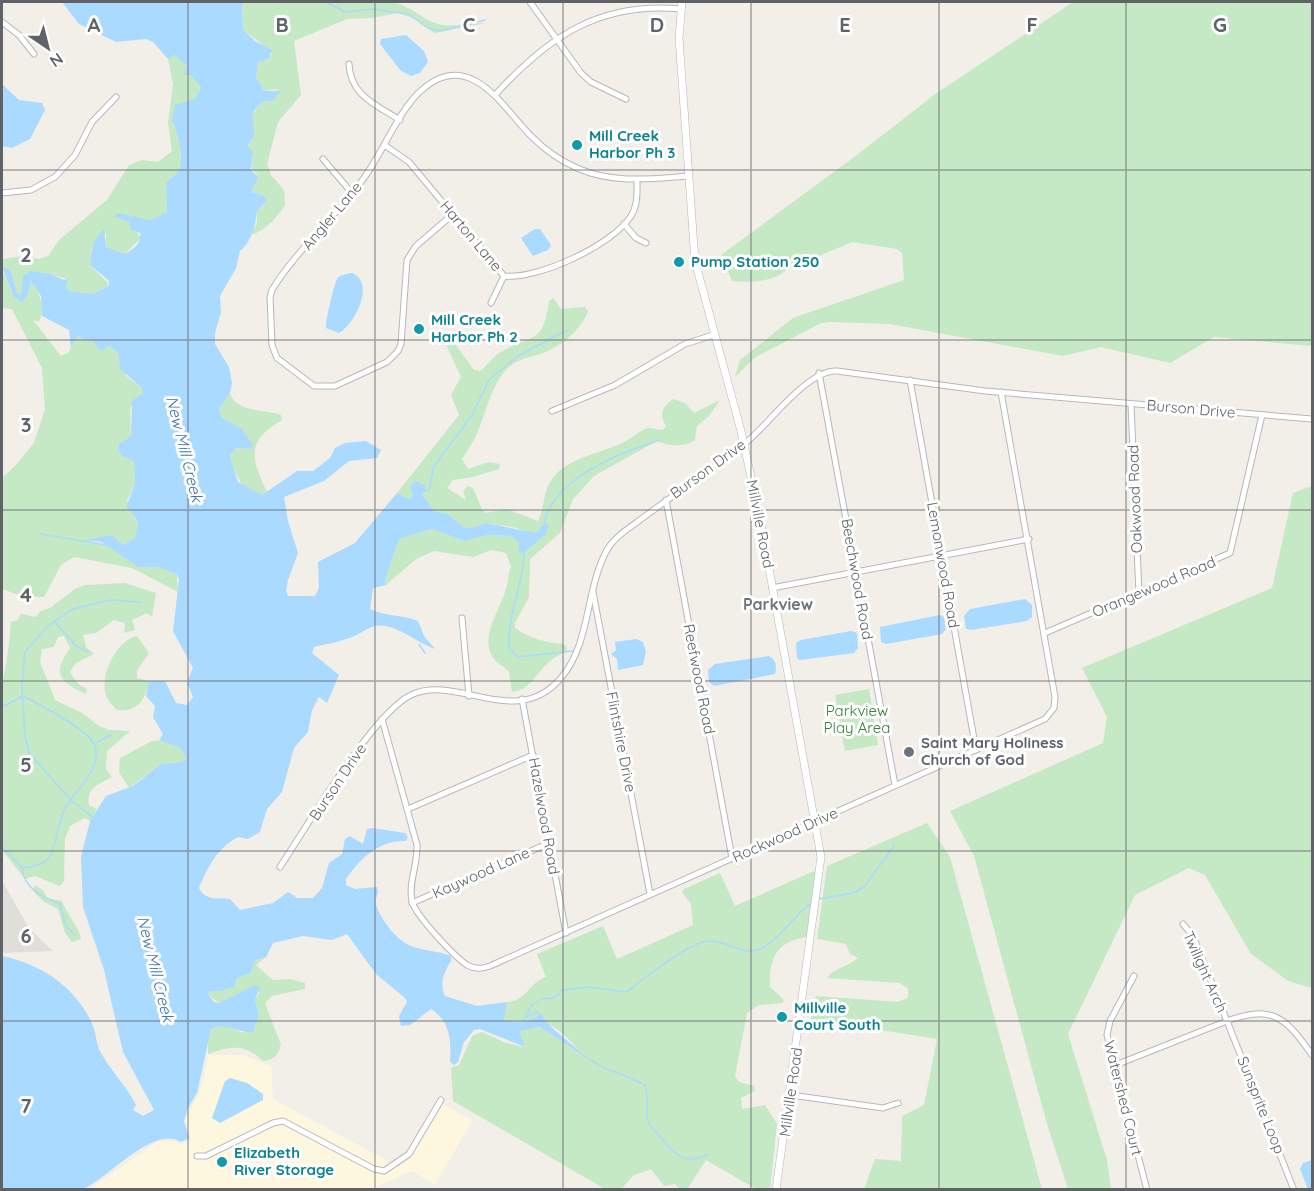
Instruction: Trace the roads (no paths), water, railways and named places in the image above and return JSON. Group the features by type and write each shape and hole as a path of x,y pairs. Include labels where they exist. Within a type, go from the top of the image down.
{"street":[{"path":"530,2 572,63 591,82 626,99"},
{"path":"621,2 624,10"},
{"path":"495,95 530,59 557,40 607,15 652,6 682,5"},
{"name":"Millville Road","path":"682,5 679,38 695,261 744,444 815,822 821,869 776,1190"},
{"path":"2,22 19,35 34,54"},
{"path":"349,64 349,76 357,91 400,120"},
{"name":"Angler Lane","path":"452,215 416,246 407,260 401,344 398,351 387,362 335,386 320,388 308,382 277,358 272,345 270,297 276,284 352,193 424,88 444,78 455,76 477,80 495,95 535,140 562,160 593,174 637,180 689,176"},
{"path":"2,193 31,190 56,177 75,155 92,123 116,97"},
{"name":"Harton Lane","path":"386,146 409,162 504,276 521,277 585,252 624,224 636,204 637,180"},
{"path":"323,159 352,193"},
{"path":"624,224 636,238 646,243"},
{"path":"491,303 504,276"},
{"path":"552,411 615,385 685,344 713,335"},
{"name":"Burson Drive","path":"280,867 382,719 400,701 423,691 442,690 495,701 522,699 548,689 569,668 579,643 603,559 615,540 744,444 819,374 829,370 1001,392 1312,419"},
{"name":"Beechwood Road","path":"819,374 895,785"},
{"name":"Lemonwood Road","path":"910,380 976,750"},
{"name":"Rockwood Drive","path":"412,903 418,914 463,961 474,967 490,966 1045,719 1052,712 1055,697 1029,539 1001,392"},
{"name":"Oakwood Road","path":"1131,404 1139,594"},
{"name":"Orangewood Road","path":"1045,633 1230,553 1262,415"},
{"name":"Reefwood Road","path":"666,501 732,858"},
{"path":"772,588 1029,539"},
{"name":"Flintshire Drive","path":"593,590 650,894"},
{"path":"462,618 469,696"},
{"name":"Hazelwood Road","path":"522,699 566,933"},
{"path":"382,719 408,809 417,850 411,889 412,903"},
{"path":"408,809 534,755"},
{"name":"Kaywood Lane","path":"412,903 549,843"},
{"name":"Twilight Arch","path":"1183,924 1193,936 1227,1021"},
{"name":"Watershed Court","path":"1134,976 1110,1021 1107,1035 1113,1066 1147,1190"},
{"path":"1113,1066 1251,1013 1274,1015 1293,1028 1312,1054"},
{"name":"Sunsprite Loop","path":"1227,1021 1294,1190"},
{"path":"791,1095 883,1108 898,1103"},
{"path":"196,1156 206,1156 273,1123 284,1121 374,1169 384,1171 409,1154 441,1100"}],"water":[{"name":"New Mill Creek","path":"62,2 246,2 242,4 243,29 255,41 272,50 269,59 258,62 256,77 264,91 281,91 272,101 265,101 254,111 252,118 255,133 248,145 253,153 251,170 258,177 251,192 263,195 267,201 257,211 250,238 240,251 236,268 220,296 221,312 215,333 215,344 229,367 232,383 230,393 219,410 222,418 241,428 253,445 250,449 236,448 230,456 238,482 262,495 297,471 313,471 330,458 335,448 345,443 366,441 381,450 377,458 349,461 324,481 284,497 288,521 298,553 288,580 286,591 288,596 315,596 319,588 318,562 355,543 397,493 409,499 413,496 410,486 415,481 426,485 423,495 434,511 448,514 463,527 472,528 486,523 536,533 545,522 549,526 545,535 523,553 519,553 519,543 512,536 488,535 464,541 432,529 399,539 385,580 386,585 373,588 370,609 418,621 424,636 435,649 398,630 382,626 375,626 342,640 314,647 312,653 339,675 327,703 319,697 312,710 308,732 294,748 282,792 267,809 260,832 248,839 238,837 224,847 210,866 199,888 209,897 230,899 240,910 273,903 288,892 297,898 313,898 322,888 329,863 342,854 345,839 350,836 363,844 367,829 372,828 405,833 408,837 406,841 378,847 357,864 346,879 346,885 355,889 377,887 376,905 386,924 396,936 408,945 451,956 442,983 445,996 477,1006 507,1002 504,1020 509,1021 528,1021 541,1014 550,1026 585,1057 540,1027 519,1031 525,1047 480,1029 474,1030 464,1042 458,1062 454,1065 450,1062 450,1039 443,1020 431,1009 410,1025 401,1026 399,1016 407,1002 405,998 376,974 347,934 332,940 303,936 273,943 266,957 255,960 251,973 237,978 234,987 211,991 208,994 214,1002 219,1003 255,985 260,987 255,1000 259,1014 253,1032 222,1026 211,1029 197,1093 188,1108 184,1121 189,1138 181,1142 170,1139 158,1140 145,1146 85,1188 2,1189 2,956 29,964 42,971 54,978 75,997 91,1021 100,1051 136,1105 133,1110 143,1116 154,1110 123,1052 104,970 83,907 81,857 90,821 106,796 133,786 161,764 181,762 187,758 179,747 159,740 163,734 153,717 155,706 146,696 149,681 165,681 176,703 187,705 193,697 187,682 193,668 173,631 179,580 177,574 158,567 138,567 102,542 85,540 112,535 123,545 135,538 138,524 132,512 126,508 135,482 134,462 122,456 118,450 119,444 131,436 132,401 143,393 142,388 120,369 119,355 109,345 103,351 93,341 83,340 78,335 71,347 69,330 42,316 41,296 31,281 28,294 22,302 14,297 2,267 10,270 17,293 21,295 23,276 31,271 51,274 64,280 69,279 66,287 69,291 93,294 110,285 108,280 90,265 95,241 104,229 106,247 125,254 138,243 140,233 131,230 129,221 115,217 117,213 150,220 167,212 166,183 177,173 181,162 179,139 172,121 175,105 195,99 201,87 191,75 184,75 187,66 175,55 168,59 153,42 146,39 116,42 79,24"},
{"path":"406,35 424,51 428,62 420,73 411,76 401,71 380,44 381,39"},
{"path":"2,84 19,100 42,103 45,110 30,139 12,148 2,146"},
{"path":"535,229 540,229 551,245 548,250 533,256 521,238"},
{"path":"352,273 359,278 363,294 356,313 339,333 326,328 330,303 338,278"},
{"path":"1025,599 1032,605 1032,617 1027,621 966,629 964,616 970,609"},
{"path":"940,615 944,617 946,629 942,634 886,644 881,642 880,627"},
{"path":"851,631 857,633 858,648 854,653 800,660 797,658 796,643 801,640"},
{"path":"636,639 643,642 646,652 643,665 618,670 617,659 611,654 616,650 615,642"},
{"path":"769,656 775,664 775,674 714,686 709,682 708,670 715,664"},
{"path":"230,1078 247,1083 263,1094 263,1100 220,1123 212,1118 225,1081"},
{"path":"1312,1160 1312,1189 1308,1189 1300,1169 1303,1163"}],"waterway":[{"path":"326,2 345,12 371,9 408,14 428,28 440,31 485,20"},
{"path":"423,491 429,490 434,466 472,415 489,380 518,356 567,330"},
{"path":"544,523 550,507 575,480 609,460 660,440"},
{"path":"40,534 107,545"},
{"path":"524,553 510,624 509,648 518,657 573,651"},
{"path":"94,818 71,800 29,753 25,737 22,687 25,652 47,627 73,609 110,600 141,602"},
{"path":"54,621 76,646 89,652"},
{"path":"419,644 425,653"},
{"path":"2,707 23,696 63,718 84,733 95,746 96,755 92,771 63,813 55,845 48,859 38,865 22,868 2,846"},
{"path":"96,743 111,735"},
{"path":"819,899 853,893 864,887 894,846"},
{"path":"22,868 30,887 60,904 66,926 75,935"},
{"path":"525,1017 531,1006 541,999 554,998 563,990 589,987 626,992 680,953 702,942 718,942 747,951 760,949 773,941 811,903"},
{"path":"523,1021 525,1017 538,1012 540,1016"},
{"path":"583,1055 645,1085 649,1123 676,1154 687,1159 708,1154"}],"place":[{"name":"Mill Creek Harbor Ph 3","path":"577,145"},
{"name":"Pump Station 250","path":"679,262"},
{"name":"Mill Creek Harbor Ph 2","path":"419,329"},
{"name":"Saint Mary Holiness Church of God","path":"909,752"},
{"name":"Millville Court South","path":"782,1017"},
{"name":"Elizabeth River Storage","path":"222,1162"}],"district":[{"name":"Parkview","path":"778,604"}],"park label":[{"name":"Parkview Play Area","path":"857,720"}]}
